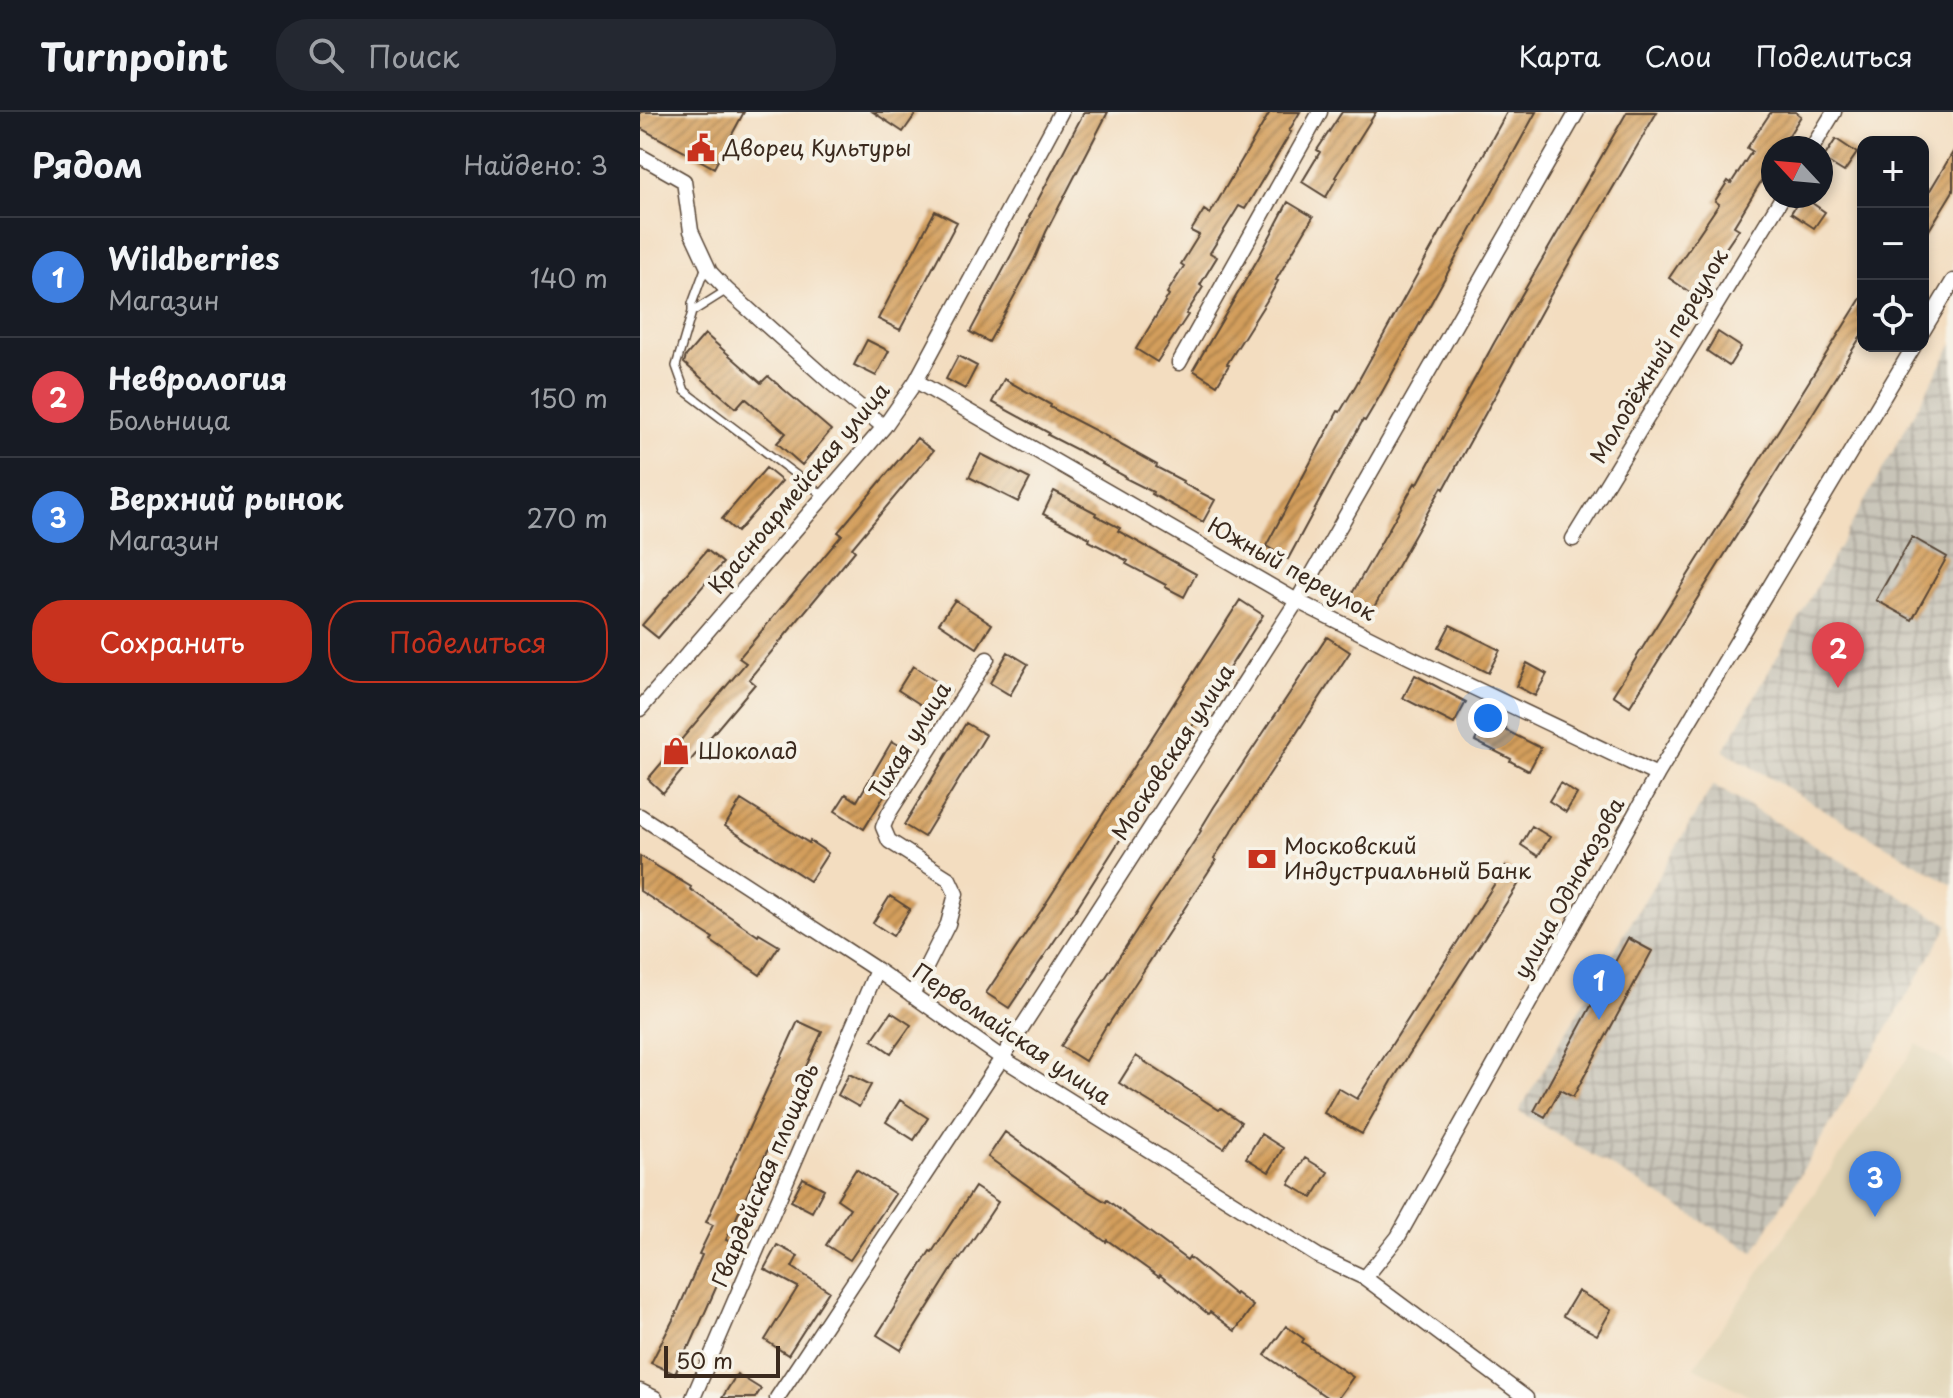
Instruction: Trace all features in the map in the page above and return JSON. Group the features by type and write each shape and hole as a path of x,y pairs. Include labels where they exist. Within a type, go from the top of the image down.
{"street":[{"name":"Красноармейская улица","path":"640,709 884,427 916,381 1061,112"},
{"path":"1179,363 1320,112"},
{"name":"Московская улица","path":"782,1396 1297,601 1577,112"},
{"path":"1819,136 1834,112"},
{"path":"640,156 684,181 691,231 710,272 884,427"},
{"name":"Молодёжный переулок","path":"1573,539 1776,208"},
{"path":"1929,321 1953,281"},
{"name":"улица Однокозова","path":"1365,1278 1398,1237 1657,775 1910,352"},
{"name":"Южный переулок","path":"916,381 1297,601 1657,775"},
{"name":"Тихая улица","path":"912,995 948,924 956,894 949,879 889,841 883,827 987,659"},
{"name":"Первомайская улица","path":"640,816 877,970 1002,1058 1318,1256 1365,1278"},
{"name":"Гвардейская площадь","path":"693,1398 877,970"},
{"path":"1365,1278 1526,1398"},
{"path":"640,1391 655,1398"}],"lane":[{"path":"707,264 692,304 676,366 685,391 824,496"},
{"path":"692,312 727,290"}],"shaded area":[{"path":"1953,344 1953,885 1724,751"},
{"path":"1713,785 1949,925 1754,1252 1519,1111"},
{"path":"1917,1044 1953,1066 1953,1398 1754,1398 1694,1367"}],"building":[{"name":"Дворец Культуры","path":"640,112 744,112 714,168 640,128"},
{"path":"873,112 917,112 903,132"},
{"path":"1084,112 1108,112 989,342 970,332"},
{"path":"1270,112 1300,112 1245,209 1239,206 1210,253 1217,257 1200,285 1203,287 1157,362 1136,349 1169,295 1167,293 1184,266 1181,264 1199,235 1191,231 1204,210 1210,214"},
{"path":"1342,112 1376,112 1326,197 1302,182 1320,152 1317,150"},
{"path":"1507,112 1536,112 1288,559 1266,546 1338,411 1356,385"},
{"path":"1627,112 1657,112 1369,616 1346,604 1415,483 1417,485 1494,343"},
{"path":"1771,112 1795,112 1801,116 1788,136 1761,136 1761,182 1734,226 1739,229 1694,295 1669,278 1719,204 1715,201 1728,181 1731,183 1752,151 1747,148"},
{"path":"1836,139 1857,153 1844,172 1833,165 1833,144"},
{"path":"1953,152 1953,191 1929,230 1929,192"},
{"path":"1288,202 1313,217 1217,385 1193,370"},
{"path":"1794,208 1819,208 1825,212 1814,228 1791,213"},
{"path":"935,211 957,222 900,330 878,319"},
{"path":"1857,305 1857,343 1630,706 1613,695"},
{"path":"1718,332 1741,347 1729,366 1707,351"},
{"path":"705,334 761,383 768,376 831,430 802,465 777,443 786,433 745,398 736,408 684,363 686,356"},
{"path":"867,340 889,351 876,376 854,365"},
{"path":"958,356 977,366 965,389 946,379"},
{"path":"1004,379 1215,500 1203,522 992,402"},
{"path":"917,438 933,451 749,679 755,684 663,793 648,779 746,663 739,658 842,535 838,532"},
{"path":"981,454 1030,479 1018,502 969,477"},
{"path":"766,468 782,481 737,532 722,519"},
{"path":"1054,491 1196,574 1184,597 1126,564 1128,561 1089,541 1090,538 1043,514"},
{"path":"1912,537 1947,557 1912,620 1876,600"},
{"path":"707,550 723,563 658,638 642,625"},
{"path":"955,600 992,624 977,648 939,623"},
{"path":"1240,600 1263,615 1076,909 1009,1008 986,993"},
{"path":"1450,625 1500,650 1488,673 1438,648"},
{"path":"1327,637 1350,652 1085,1061 1061,1046"},
{"path":"1008,652 1028,664 1010,695 990,683"},
{"path":"1527,663 1547,674 1535,696 1516,686"},
{"path":"913,666 951,691 935,714 898,690"},
{"path":"1415,675 1466,702 1454,724 1403,698"},
{"path":"1487,718 1541,748 1529,771 1475,741"},
{"path":"966,723 986,735 924,837 904,825"},
{"path":"892,741 911,752 864,829 835,811 846,794 857,801"},
{"path":"1560,783 1577,794 1566,812 1549,801"},
{"path":"741,800 828,853 810,881 725,826"},
{"path":"1532,826 1550,837 1538,856 1521,845"},
{"path":"640,856 691,887 758,936 779,946 760,975 711,941 713,938 640,891"},
{"path":"1506,866 1523,877 1392,1081 1362,1134 1324,1113 1338,1088 1357,1099"},
{"path":"890,896 910,909 893,936 873,923"},
{"path":"1628,938 1652,951 1573,1097 1560,1090 1545,1117 1534,1111"},
{"path":"891,1012 911,1025 891,1053 872,1040"},
{"path":"798,1021 822,1032 726,1240 733,1243 720,1271 723,1272 675,1374 651,1363 702,1255 699,1254 713,1225 706,1222"},
{"path":"1136,1056 1241,1122 1224,1148 1119,1083"},
{"path":"849,1074 871,1085 859,1107 838,1095"},
{"path":"900,1100 928,1118 914,1140 886,1122"},
{"path":"1005,1132 1080,1186 1107,1200 1187,1260 1189,1257 1253,1306 1235,1331 1210,1312 1208,1314 1160,1275 1106,1242 988,1157"},
{"path":"1261,1134 1283,1148 1269,1172 1246,1158"},
{"path":"1305,1158 1328,1172 1312,1198 1289,1184"},
{"path":"856,1169 895,1194 850,1260 826,1245 850,1208 837,1199"},
{"path":"803,1178 824,1189 812,1212 791,1201"},
{"path":"975,1187 998,1202 901,1350 877,1335"},
{"path":"777,1245 798,1256 792,1267 829,1291 788,1355 765,1340 798,1287 764,1269"},
{"path":"1578,1291 1611,1310 1597,1335 1563,1316"},
{"path":"1286,1326 1304,1339 1302,1342 1353,1377 1338,1398 1328,1398 1265,1355"},
{"path":"737,1374 761,1389 755,1398 722,1398"}],"place":[{"name":"Дворец Культуры","path":"701,148"},
{"name":"Неврология","path":"1838,688"},
{"name":"Шоколад","path":"676,751"},
{"name":"Московский Индустриальный Банк","path":"1262,859"},
{"name":"Wildberries","path":"1599,1020"},
{"name":"Верхний рынок","path":"1875,1217"}]}
